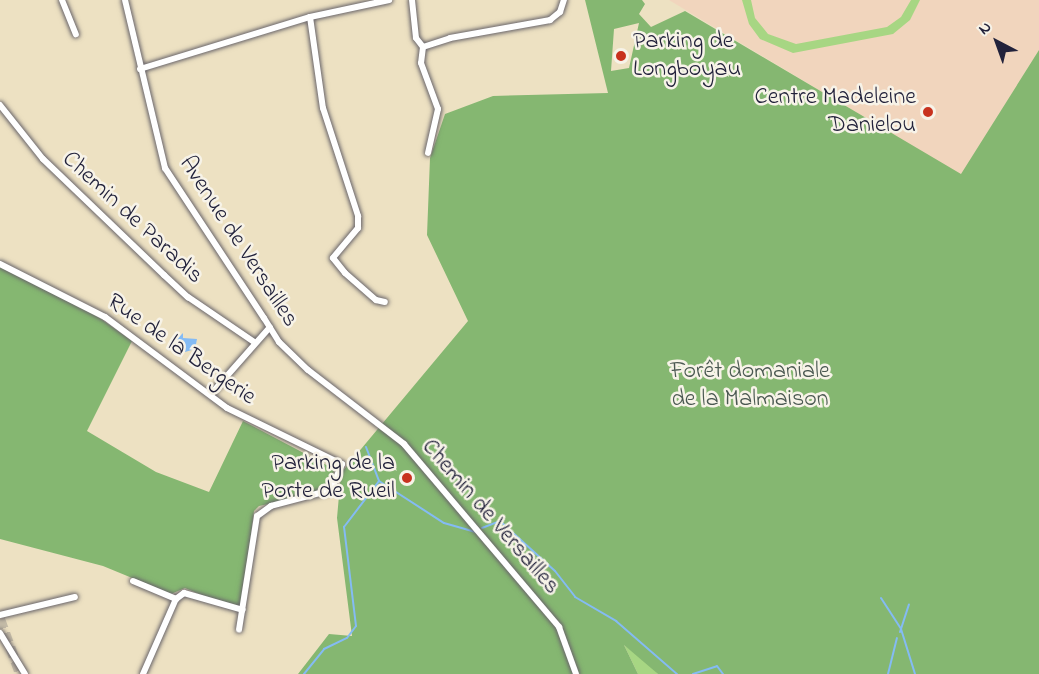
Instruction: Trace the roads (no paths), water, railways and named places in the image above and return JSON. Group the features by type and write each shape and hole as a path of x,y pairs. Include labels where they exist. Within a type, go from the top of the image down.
{"street":[{"path":"62,0 76,34"},
{"name":"Avenue de Versailles","path":"125,0 165,168 270,327 308,370 352,403"},
{"path":"140,69 310,17 389,0"},
{"path":"412,0 416,38 423,47 421,63 438,109 428,153"},
{"path":"423,47 450,38 550,20 560,12 564,0"},
{"path":"310,17 323,108 358,216 358,228 333,258 345,273 376,300 385,302"},
{"name":"Chemin de Paradis","path":"0,105 43,159 164,275 188,297 255,342"},
{"name":"Rue de la Bergerie","path":"0,264 105,317 227,408 261,428 342,464 331,490 271,506 257,516 243,610"},
{"path":"211,394 270,327"},
{"name":"Chemin de Versailles","path":"352,403 404,444 518,576 559,627 576,674"},
{"path":"133,581 176,599"},
{"path":"143,674 176,599 190,593 234,611 243,610 239,630"},
{"path":"0,615 75,597"},
{"path":"0,633 25,674"}],"water":[{"path":"183,333 183,338 197,339 195,349 185,352 175,341"}],"waterway":[{"path":"366,447 379,481 444,523 475,532"},
{"path":"304,674 324,649 347,638 356,626 344,527 379,481"},
{"path":"482,528 500,521 555,571 575,597 616,621 677,674"},
{"path":"881,598 901,629 915,674"},
{"path":"900,632 909,604"},
{"path":"888,674 897,638"},
{"path":"693,674 717,666 723,674"}],"tunnel":[{"path":"0,619 20,674"}],"place":[{"name":"Parking de Longboyau","path":"621,56"},
{"name":"Centre Madeleine Danielou","path":"928,112"},
{"name":"Parking de la Porte de Rueil","path":"407,478"}],"park label":[{"name":"Forêt domaniale de la Malmaison","path":"750,386"}]}
